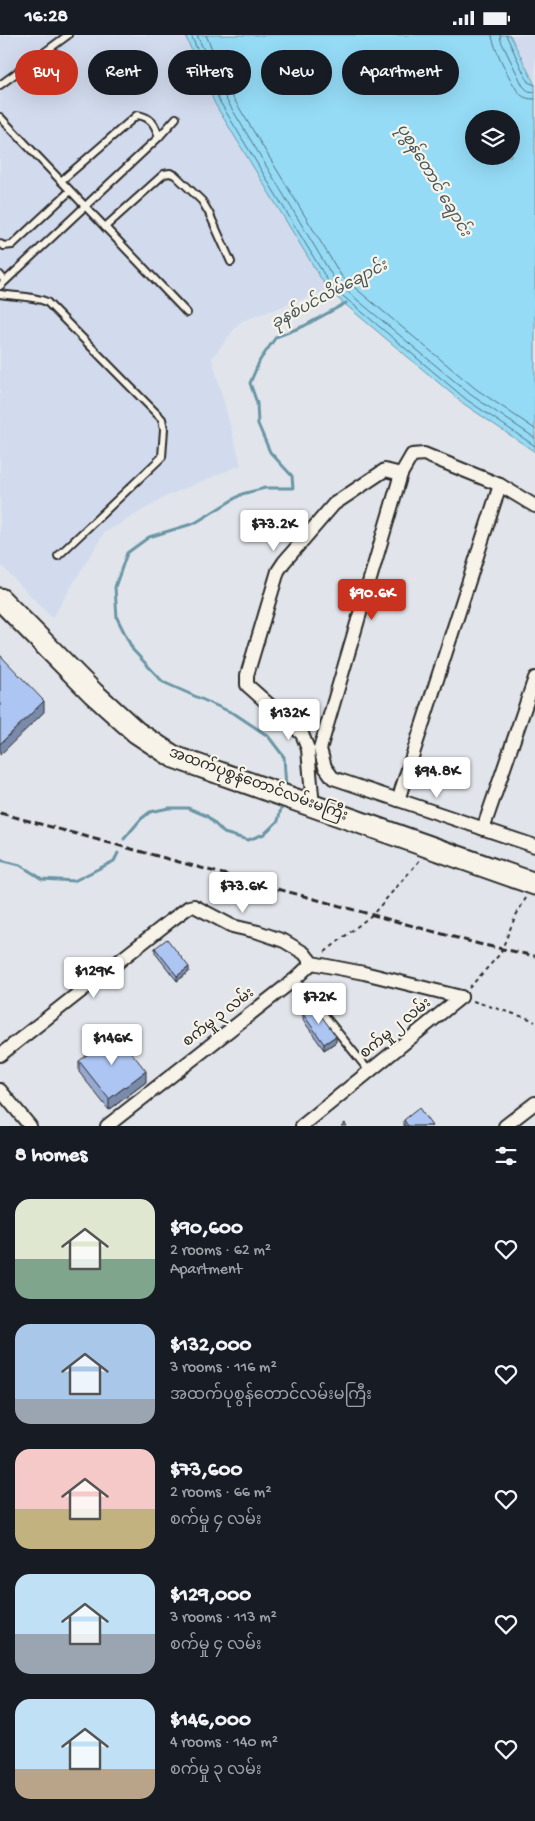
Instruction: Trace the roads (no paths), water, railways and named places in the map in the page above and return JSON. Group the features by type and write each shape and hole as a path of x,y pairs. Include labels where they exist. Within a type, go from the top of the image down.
{"main road":[{"name":"အထက်ပုစွန်တောင်လမ်းမကြီး","path":"0,599 92,693 136,732 174,757 535,884"}],"street":[{"path":"535,506 500,485 424,454 412,455 401,474 320,749 325,767 333,778 535,846"},
{"path":"305,804 308,749 302,734 246,685 247,675 278,571 284,561 334,504 385,470 401,474"},
{"path":"398,800 500,485"},
{"path":"483,829 535,678"},
{"path":"0,1055 189,907 198,907 232,926 284,941 304,953 312,963"},
{"name":"စက်မှု ၃ လမ်း","path":"107,1126 295,979 312,963"},
{"name":"စက်မှု ၂ လမ်း","path":"302,1126 461,997 373,975 312,963"},
{"path":"0,1090 30,1126"},
{"path":"505,1126 535,1103"}],"lane":[{"path":"0,85 68,35"},
{"path":"61,181 137,115 147,117 152,121 159,137"},
{"path":"0,117 187,313"},
{"path":"0,286 84,205 159,137 176,118"},
{"path":"105,227 164,174 170,173 175,175 202,201 231,262"},
{"path":"0,244 4,246 12,245 70,191"},
{"path":"0,275 6,281"},
{"path":"0,293 14,297 36,297 47,302 162,419 164,429 162,457 58,556"},
{"path":"295,979 369,1071"}],"water":[{"name":"ပုစွန်တောင် ချောင်း","path":"185,35 510,35 535,85 535,452 464,404 328,290 211,95 251,95 251,50 192,50"}],"waterway":[{"name":"ခုနစ်ပင်လိမ်ချောင်း","path":"286,788 284,757 268,736 235,714 163,682 133,650 117,618 115,587 127,553 149,537 195,523 242,494 265,488 293,488 292,476 270,452 258,424 257,403 250,383 260,360 276,337 304,326 346,303"},
{"name":"ခုနစ်ပင်လိမ်ချောင်း","path":"124,839 141,819 150,812 169,808 188,808 207,816 224,833 248,840 264,834 278,821 282,804"},
{"name":"ခုနစ်ပင်လိမ်ချောင်း","path":"0,860 20,865 42,879 74,881 114,861 118,853"}],"railway":[{"path":"0,813 479,944 535,956"}]}
